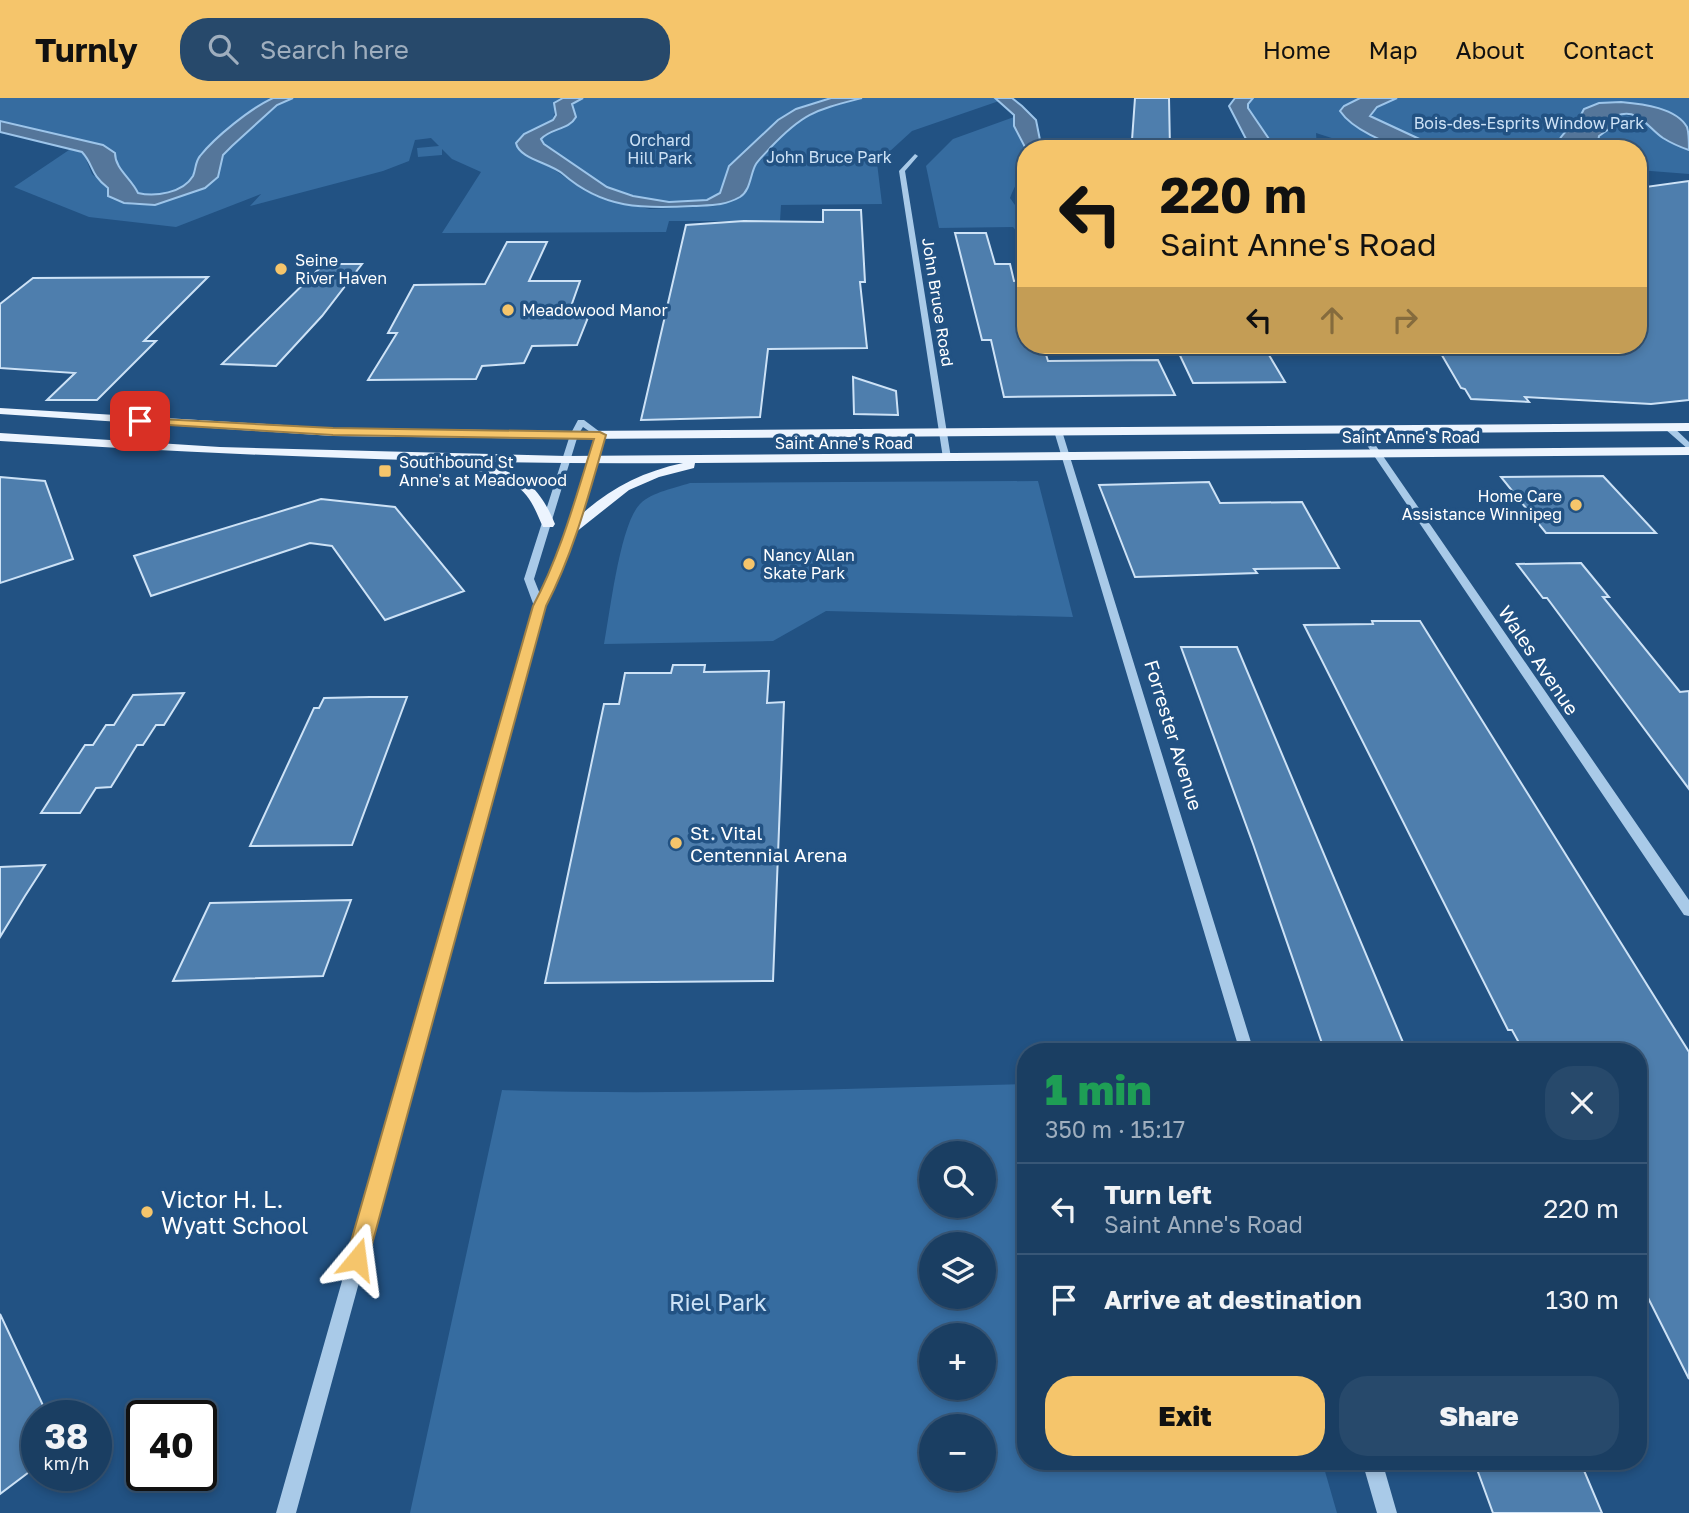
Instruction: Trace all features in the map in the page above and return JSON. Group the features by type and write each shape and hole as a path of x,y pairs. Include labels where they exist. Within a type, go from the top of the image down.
{"main road":[{"name":"Saint Anne's Road","path":"1,412 333,432 574,435 1689,427"},
{"path":"1650,428 1674,451"},
{"name":"Saint Anne's Road","path":"0,436 207,451 566,460 1689,449"},
{"path":"403,458 474,466 518,479 541,503 548,524"},
{"path":"571,532 593,508 625,486 677,468 748,459"}],"street":[{"name":"John Bruce Road","path":"915,156 902,171 947,458"},
{"path":"1668,427 1689,449"},
{"name":"Wales Avenue","path":"1360,429 1689,911"},
{"name":"Forrester Avenue","path":"1058,431 1244,1043"},
{"path":"539,606 529,579 574,435"},
{"path":"286,1513 539,606 554,580 600,435"},
{"path":"1375,1470 1387,1513"}],"green space":[{"path":"0,98 273,98 244,116 215,140 198,158 193,176 183,186 176,190 152,194 138,193 114,155 60,136 0,121"},
{"name":"John Bruce Park","path":"293,98 563,98 556,101 553,120 530,131 542,161 583,190 605,200 650,209 717,206 739,197 747,188 757,162 787,129 820,110 862,98 995,98 999,101 912,131 877,163 882,204 781,205 780,221 669,221 666,232 442,233 481,172 452,159 442,149 442,155 418,157 417,148 439,146 431,138 415,140 409,161 383,171 250,206 261,194 176,227 89,217 14,187 72,148 84,154 92,174 108,188 108,197 135,205 165,202 218,177 223,155 277,105"},
{"name":"Orchard Hill Park","path":"583,98 831,98 796,109 763,133 729,166 720,193 707,200 669,202 633,196 607,187 543,144 541,139 546,133 566,126 572,104"},
{"path":"1253,98 1360,98 1344,106 1350,121 1383,140 1338,140 1316,133 1316,140 1269,140 1247,104"},
{"name":"Bois-des-Esprits Window Park","path":"1397,98 1689,98 1689,129 1679,119 1654,107 1611,103 1584,109 1577,123 1564,132 1560,140 1421,140 1369,116 1377,107"},
{"path":"1618,114 1642,118 1656,133 1689,150 1689,174 1647,171 1647,140 1597,140 1616,124"},
{"path":"1014,117 1022,140 1017,140 1017,182 1010,198 1017,208 1017,232 1013,227 939,228 926,166 953,139"},
{"path":"1038,481 1073,617 826,611 773,641 604,644 621,549 627,530 640,504 657,493 690,483"},
{"name":"Riel Park","path":"1017,1084 1017,1470 1325,1470 1337,1513 410,1513 502,1090 698,1092"}],"shaded area":[{"path":"273,98 293,98 277,105 223,155 218,177 205,188 155,205 124,203 108,196 108,188 98,178 82,152 0,132 0,121 103,145 115,153 120,169 138,193 160,194 176,190 188,182 193,176 198,158 215,140 244,116"},
{"path":"563,98 583,98 572,104 576,117 573,121 545,135 541,139 544,144 607,187 633,196 669,202 707,200 720,193 729,166 778,120 796,109 831,98 862,98 812,114 792,127 758,162 744,194 740,197 717,204 657,207 624,204 593,194 558,170 529,157 518,148 516,143 524,134 553,120 556,115 554,103"},
{"path":"995,98 1012,98 1022,106 1036,120 1040,140 1021,140 1014,126 1014,115"},
{"path":"1235,98 1253,98 1248,108 1269,140 1246,140 1229,106"},
{"path":"1360,98 1397,98 1377,107 1370,116 1422,140 1380,140 1345,118 1340,111"},
{"path":"1621,102 1649,106 1675,115 1687,127 1689,150 1663,138 1642,120 1630,114 1616,116 1616,124 1599,136 1598,140 1559,140 1584,109 1599,103"}],"building":[{"path":"1135,98 1169,98 1170,140 1132,140"},
{"path":"1689,181 1689,400 1651,404 1525,397 1529,402 1471,399 1465,389 1461,388 1441,354 1647,354 1647,187"},
{"path":"823,210 861,210 865,282 860,282 867,348 768,349 760,417 641,420 686,225 744,221 823,222"},
{"path":"955,233 986,233 995,264 1010,264 1014,281 1017,281 1017,354 1046,354 1048,361 1158,360 1175,395 1004,397 991,340 982,340"},
{"name":"Meadowood Manor","path":"507,242 547,242 529,281 580,281 568,315 589,315 577,345 532,346 524,363 482,366 476,379 368,380 397,333 388,333 414,285 485,284"},
{"path":"324,264 362,264 322,316 276,366 222,364"},
{"path":"208,277 144,341 156,341 97,400 47,400 75,373 0,368 0,304 33,278"},
{"path":"1179,354 1268,354 1285,382 1193,383"},
{"path":"853,377 896,391 898,415 854,414"},
{"name":"Home Care Assistance Winnipeg","path":"1603,476 1656,533 1546,533 1501,477"},
{"path":"0,477 45,481 73,559 0,583"},
{"path":"1209,482 1220,503 1302,502 1339,568 1254,569 1257,573 1135,577 1099,485"},
{"path":"321,499 395,507 464,591 385,620 332,546 310,543 151,596 134,556"},
{"path":"1581,563 1609,597 1603,597 1680,692 1689,691 1689,789 1547,598 1543,598 1517,564"},
{"path":"1372,621 1420,621 1689,1052 1689,1379 1647,1296 1647,1043 1519,1043 1512,1030 1508,1030 1304,625 1373,624"},
{"path":"1181,647 1237,647 1403,1043 1322,1043"},
{"name":"St. Vital Centennial Arena","path":"673,665 705,665 704,672 769,671 767,703 784,702 773,981 545,983 604,704 619,704 625,673 671,673"},
{"path":"184,693 164,725 156,725 143,745 137,745 111,787 96,788 80,813 41,813 85,745 93,745 106,725 114,725 133,695"},
{"path":"407,697 352,845 250,846 314,708 319,708 324,698"},
{"path":"45,865 25,896 0,937 0,867"},
{"path":"351,900 323,976 173,981 210,903"},
{"path":"0,1314 40,1400 21,1400 21,1478 0,1494"},
{"path":"1477,1470 1584,1470 1602,1513 1493,1513"}],"place":[{"name":"Seine River Haven","path":"281,269"},
{"name":"Meadowood Manor","path":"508,310"},
{"name":"Southbound St Anne's at Meadowood","path":"385,471"},
{"name":"Home Care Assistance Winnipeg","path":"1576,505"},
{"name":"Nancy Allan Skate Park","path":"749,564"},
{"name":"St. Vital Centennial Arena","path":"676,843"},
{"name":"Victor H. L. Wyatt School","path":"147,1212"}],"route":[{"path":"140,421 333,432 600,435 554,580 539,606 357,1259"}]}
